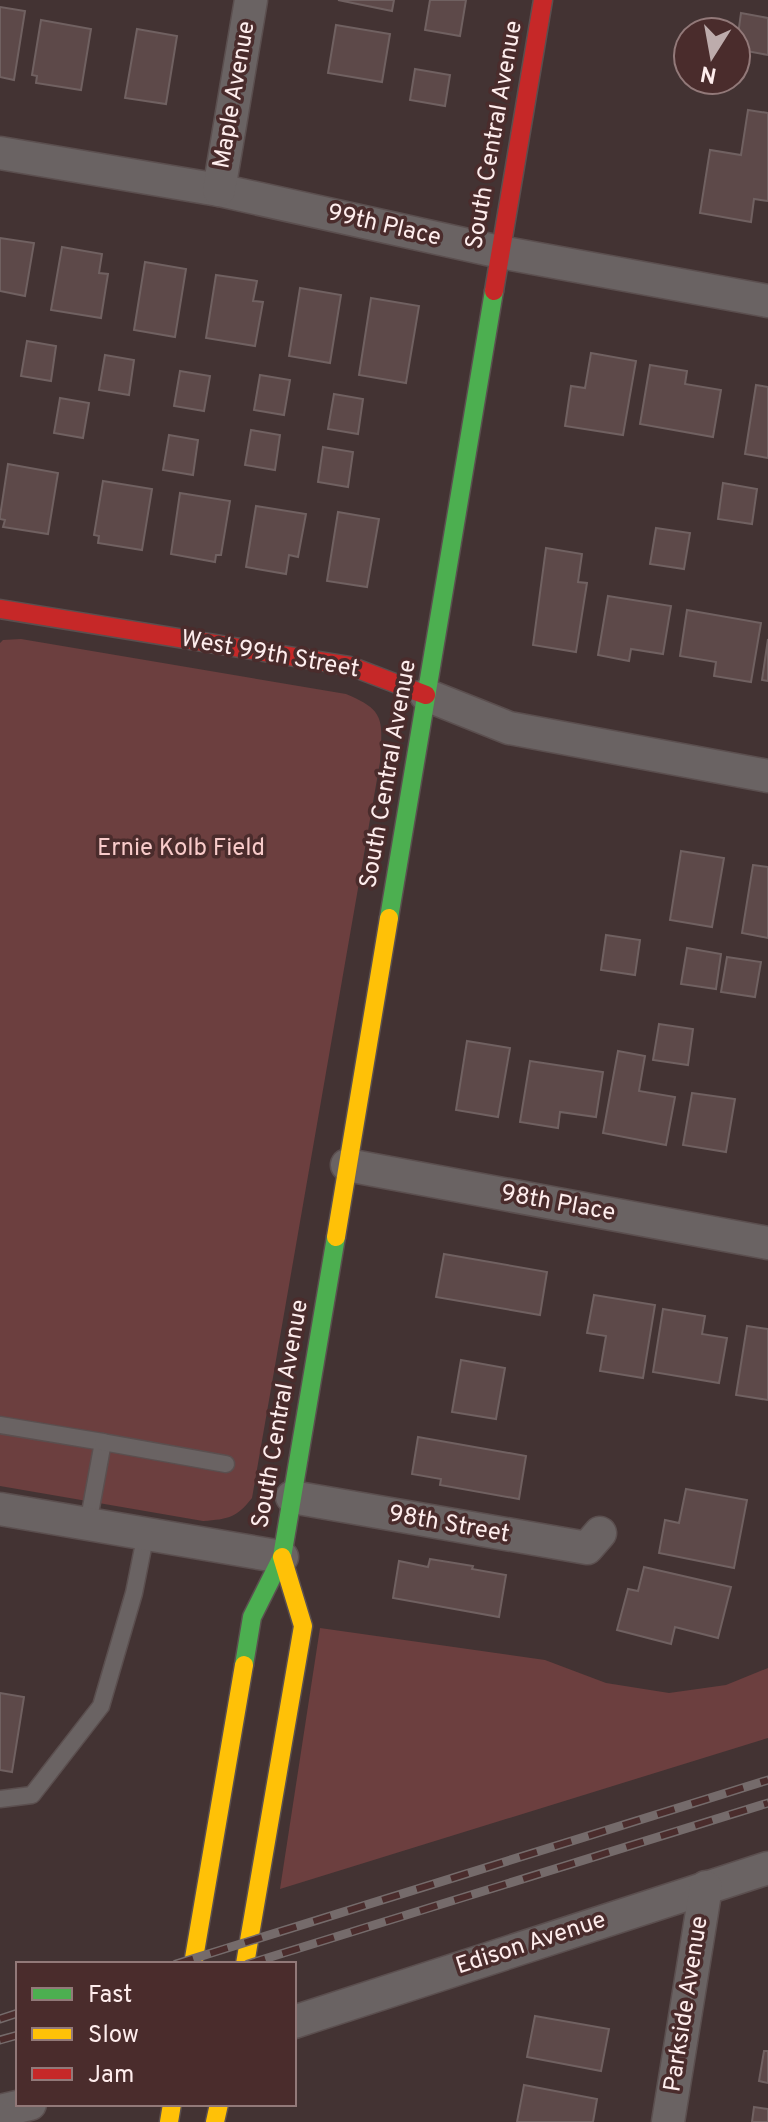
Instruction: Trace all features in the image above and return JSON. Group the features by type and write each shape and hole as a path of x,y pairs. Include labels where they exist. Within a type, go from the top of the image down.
{"street":[{"name":"Maple Avenue","path":"219,190 251,0"},
{"name":"South Central Avenue","path":"193,1962 252,1617 282,1557 543,0"},
{"name":"99th Place","path":"0,153 219,190 500,252 768,301"},
{"name":"West 99th Street","path":"0,609 350,666 509,728 768,776"},
{"name":"98th Place","path":"347,1165 768,1243"},
{"name":"98th Street","path":"292,1497 587,1548 600,1533"},
{"path":"0,1509 282,1557"},
{"name":"South Central Avenue","path":"245,1962 303,1626 282,1557"},
{"name":"Edison Avenue","path":"296,2021 768,1868"},
{"name":"Parkside Avenue","path":"668,2122 706,1887"},
{"path":"0,2111 21,2106"}],"lane":[{"path":"0,1425 226,1464"},
{"path":"88,1524 103,1442"},
{"path":"0,1799 32,1795 101,1706 134,1593 146,1533"}],"green space":[{"name":"Ernie Kolb Field","path":"21,639 346,694 369,706 381,727 380,762 252,1498 236,1514 226,1518 203,1521 0,1486 0,643"},
{"path":"320,1628 545,1660 606,1683 669,1693 726,1685 768,1668 768,1738 280,1889"}],"building":[{"path":"338,0 394,0 392,11"},
{"path":"430,0 466,0 460,36 425,30"},
{"path":"0,7 25,11 14,80 0,77"},
{"path":"741,13 768,18 768,55 752,52 752,16 741,16"},
{"path":"41,20 91,29 81,90 36,83 37,76 32,75"},
{"path":"336,25 390,34 382,82 328,73"},
{"path":"137,29 177,36 166,104 125,98"},
{"path":"415,69 450,75 445,106 410,100"},
{"path":"748,110 768,113 768,201 754,199 751,222 700,213 710,150 741,155"},
{"path":"0,238 34,243 25,296 0,291"},
{"path":"62,247 102,254 99,273 108,274 101,318 51,310"},
{"path":"145,262 186,269 175,337 134,330"},
{"path":"216,275 257,281 253,301 263,302 255,346 206,338"},
{"path":"300,288 341,295 330,363 289,356"},
{"path":"371,298 419,306 406,383 359,375"},
{"path":"27,341 56,346 51,381 21,376"},
{"path":"591,353 636,361 623,435 565,426 571,386 585,388"},
{"path":"105,355 134,360 129,395 99,390"},
{"path":"650,365 687,371 685,384 721,390 713,437 640,424"},
{"path":"180,371 210,376 204,411 174,406"},
{"path":"260,375 290,380 284,415 254,410"},
{"path":"756,385 768,387 768,458 745,454"},
{"path":"334,394 363,399 358,434 328,429"},
{"path":"60,398 89,403 83,438 54,433"},
{"path":"251,430 280,435 275,470 245,465"},
{"path":"169,435 198,440 193,475 163,470"},
{"path":"323,447 353,452 348,487 318,482"},
{"path":"8,464 58,473 48,534 3,527 5,520 0,516"},
{"path":"103,481 152,489 142,550 98,543 99,536 94,535"},
{"path":"723,483 757,489 752,524 718,519"},
{"path":"180,493 230,501 221,555 216,555 215,562 171,554"},
{"path":"256,506 306,514 298,557 289,555 286,574 246,567"},
{"path":"338,512 379,519 367,587 327,581"},
{"path":"656,528 690,533 684,569 650,564"},
{"path":"546,548 582,554 578,582 587,583 576,652 533,645"},
{"path":"608,596 671,606 663,654 631,649 629,661 598,655"},
{"path":"687,610 761,623 751,682 714,676 716,662 680,656"},
{"path":"768,639 768,681 762,680"},
{"path":"681,851 724,858 712,927 670,920"},
{"path":"753,865 768,867 768,938 742,933"},
{"path":"606,935 640,940 635,975 601,970"},
{"path":"687,948 721,954 716,989 681,984"},
{"path":"727,957 761,962 755,997 721,992"},
{"path":"659,1024 693,1029 688,1065 653,1060"},
{"path":"467,1041 510,1048 498,1117 456,1110"},
{"path":"618,1051 645,1056 639,1091 675,1097 666,1145 603,1133"},
{"path":"530,1061 603,1072 596,1117 560,1112 558,1128 520,1122"},
{"path":"692,1093 735,1099 726,1152 683,1145"},
{"path":"444,1254 547,1272 540,1315 436,1297"},
{"path":"594,1295 655,1305 643,1378 600,1371 606,1336 587,1333"},
{"path":"663,1309 705,1316 702,1334 727,1338 719,1383 653,1372"},
{"path":"747,1326 768,1329 768,1400 736,1395"},
{"path":"461,1360 505,1368 496,1419 452,1412"},
{"path":"418,1437 526,1456 519,1499 440,1485 441,1479 412,1474"},
{"path":"686,1489 747,1500 734,1568 659,1553 665,1520 679,1523"},
{"path":"430,1559 506,1575 499,1617 393,1598 399,1561 428,1567"},
{"path":"644,1567 731,1587 718,1638 675,1627 671,1644 617,1630 628,1589 638,1591"},
{"path":"0,1693 24,1697 12,1772 0,1770"},
{"path":"535,2016 609,2029 601,2071 527,2057"},
{"path":"764,2051 768,2051 768,2083 759,2081"},
{"path":"524,2085 597,2099 593,2122 517,2122"},
{"path":"754,2107 768,2109 768,2122 752,2122"}],"railway":[{"path":"182,1962 768,1780"},
{"path":"254,1962 768,1803"},
{"path":"0,2019 16,2014"},
{"path":"0,2040 16,2036"}],"traffic: fast":[{"path":"389,918 494,291"},
{"path":"244,1665 252,1617 282,1557 336,1237"}],"traffic: slow":[{"path":"336,1237 389,918"},
{"path":"245,1962 303,1626 282,1557"},
{"path":"193,1962 244,1665"},
{"path":"169,2122 172,2106"},
{"path":"215,2122 219,2106"}],"traffic: jam":[{"path":"494,291 543,0"},
{"path":"0,609 350,666 426,695"}]}
